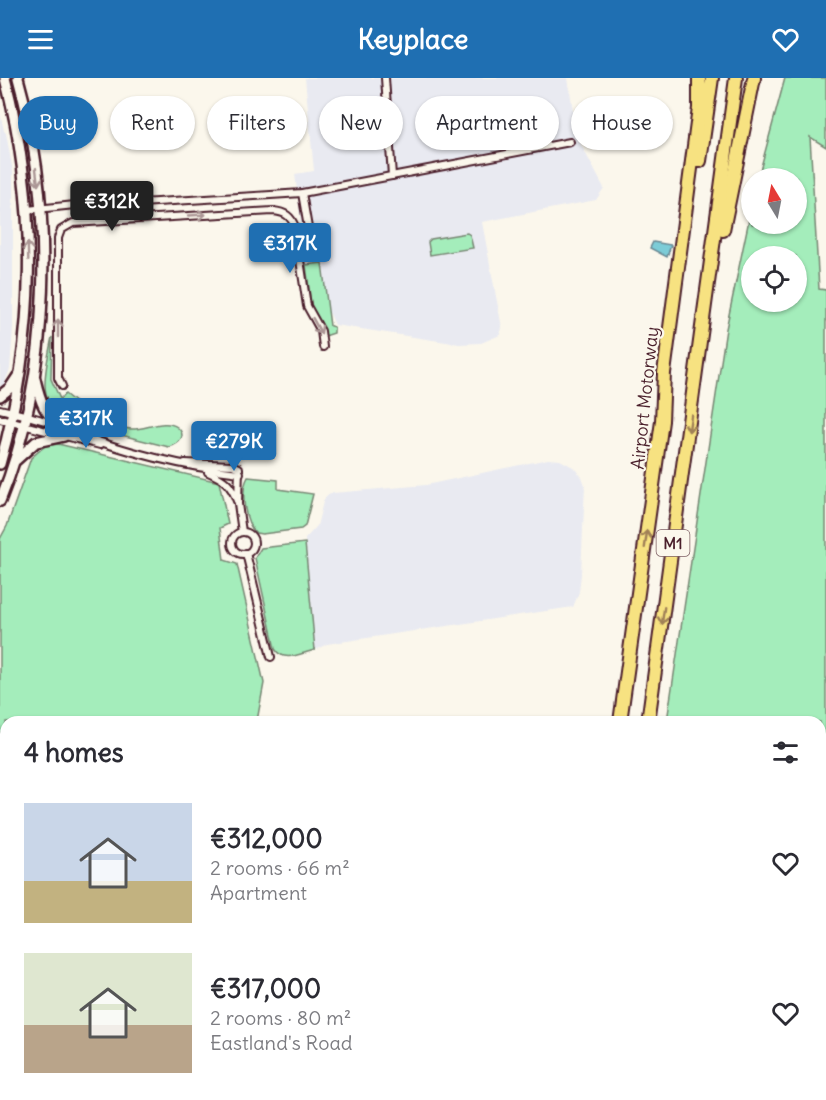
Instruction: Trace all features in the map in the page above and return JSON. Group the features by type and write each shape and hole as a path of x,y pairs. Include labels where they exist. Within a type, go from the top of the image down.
{"highway":[{"name":"Airport Motorway","path":"621,716 662,421 664,373 699,108 699,78"},
{"name":"M1","path":"662,421 712,78"},
{"name":"M1","path":"649,716 736,78"},
{"name":"M1","path":"698,364 754,78"}],"main road":[{"path":"0,464 21,372 28,303 27,210 19,140 5,78"},
{"path":"0,501 25,421 34,374 42,284 40,208 33,144 18,78"},
{"path":"0,396 10,388 21,372"},
{"path":"14,462 36,442 64,433 44,409 34,374"}],"street":[{"path":"385,78 392,176"},
{"path":"27,210 302,194 570,142"},
{"path":"302,194 310,245 314,252 321,255"},
{"path":"62,386 58,378 58,238 61,230 73,223 273,211 286,214 292,219 295,227 307,306 321,331 323,347"},
{"path":"0,409 12,417 25,421 46,421 64,433 185,463 225,479 238,504 243,532"},
{"path":"0,419 12,417"},
{"path":"185,463 233,465 239,468 238,504"},
{"path":"200,469 240,473"},
{"path":"243,532 249,534 254,540 253,547 246,553 239,553 233,544 234,538 243,532"},
{"path":"246,553 271,657"}],"shaded area":[{"path":"305,78 568,78 571,98 571,150 584,150 604,188 596,200 482,222 502,328 500,335 481,343 459,344 335,325 330,314 311,306 295,174 314,171"},
{"path":"0,113 13,172 13,327 10,369 0,395"},
{"path":"548,459 560,460 573,467 582,477 585,485 581,574 579,592 573,607 327,644 315,650 305,539 317,526 326,496 333,493 426,485"}],"green space":[{"path":"785,78 826,78 826,147 810,137 819,289 826,290 826,716 668,716 726,329 741,258 741,312 807,312 807,246 743,246 746,234 807,234 807,168 761,168"},
{"path":"467,233 470,235 473,248 430,255 428,242 431,239"},
{"path":"322,263 330,326 334,327 334,333 325,336 325,332 312,311 306,265"},
{"path":"52,337 51,379 60,399 65,394 96,417 122,428 137,429 161,424 172,425 180,430 181,439 169,447 81,427 63,418 50,404 46,395 46,372"},
{"path":"58,444 219,482 228,524 220,528 224,560 237,564 264,683 258,716 0,716 0,539 7,526 31,458 45,446"},
{"path":"248,477 278,480 278,489 313,494 305,526 301,529 256,533 249,522 244,506 244,490"},
{"path":"305,543 315,650 294,656 283,656 275,649 255,558 261,548"}],"water":[{"path":"653,242 671,245 667,257 650,248"}]}
